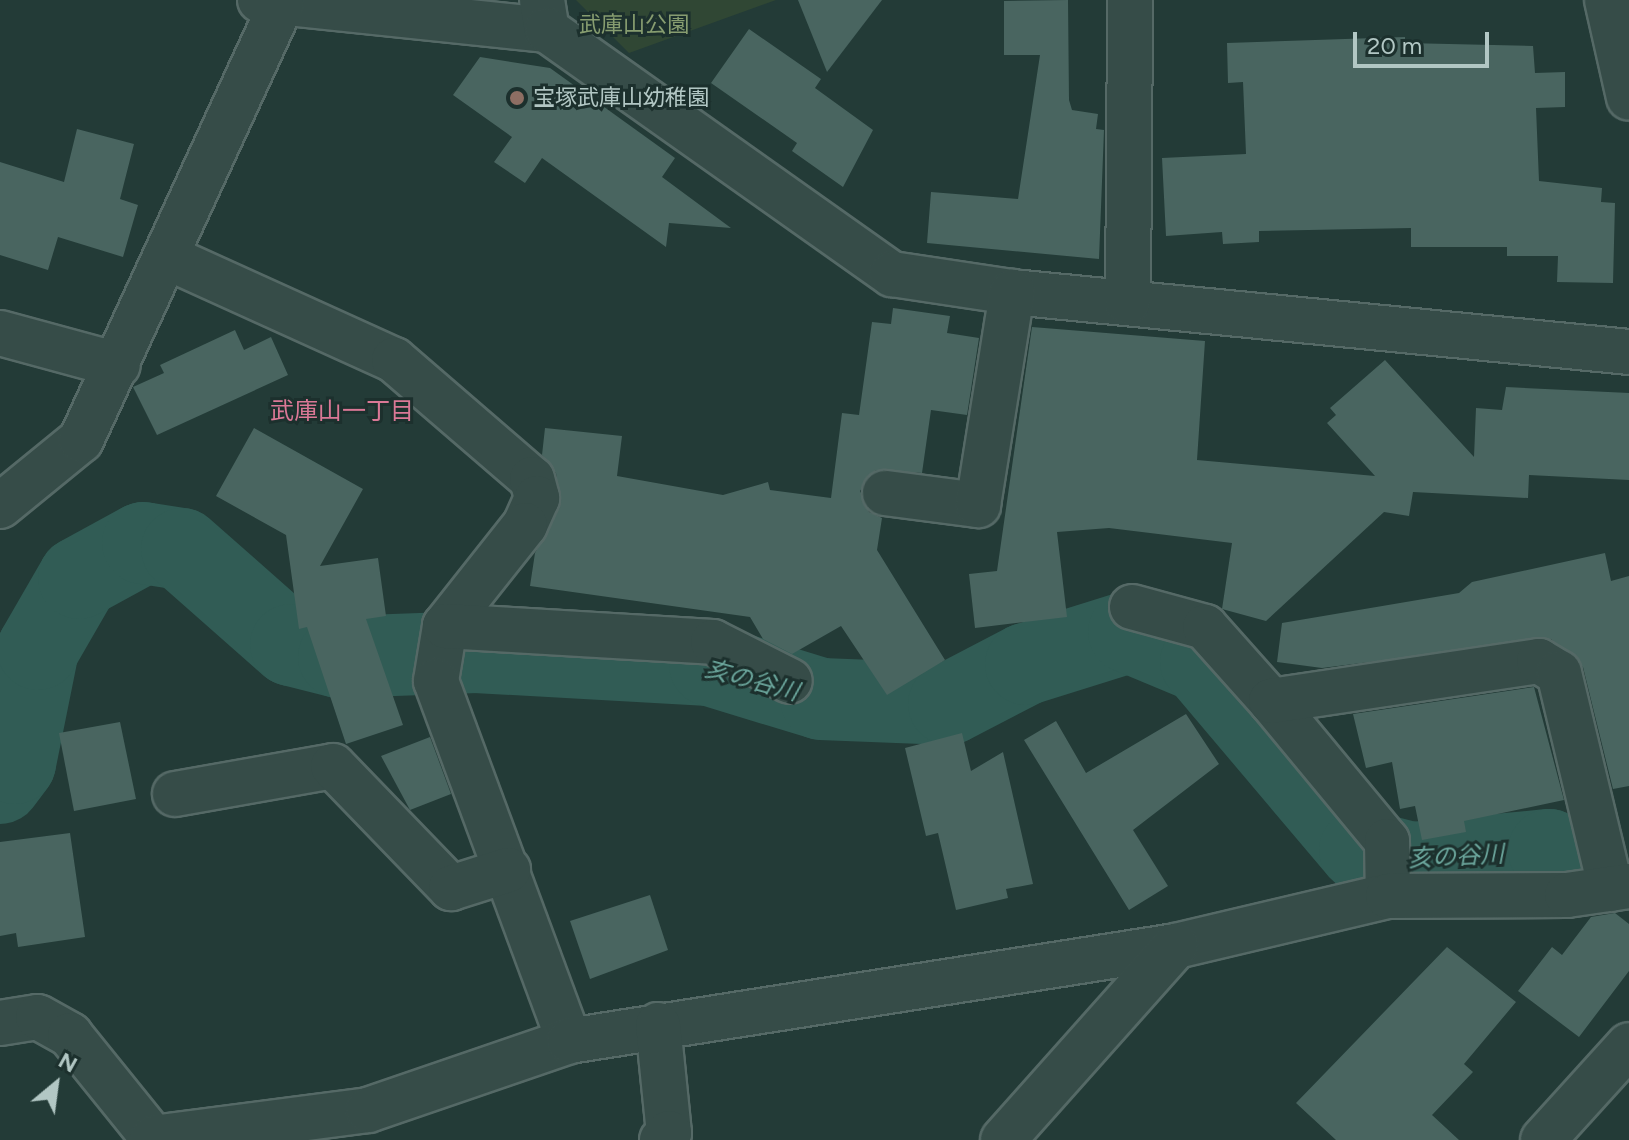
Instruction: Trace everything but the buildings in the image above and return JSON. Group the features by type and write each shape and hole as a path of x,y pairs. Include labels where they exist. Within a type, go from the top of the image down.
{"street":[{"path":"1128,302 1130,0"},
{"path":"1607,0 1629,98"},
{"path":"0,506 81,440 167,257 270,3 544,15 869,263 922,282 1629,352"},
{"path":"167,257 394,360 532,479 537,498 525,525 445,626 436,681 569,1041"},
{"path":"885,493 978,505 1012,292"},
{"path":"0,333 118,365"},
{"path":"1132,607 1205,627 1271,701 1387,871"},
{"path":"445,626 713,642 790,681"},
{"path":"0,1023 38,1017 70,1035 153,1139 375,1125 569,1041 1176,946 1387,871 1620,887 1559,673 1539,661 1271,701"},
{"path":"175,794 333,766 451,888 508,870"},
{"path":"1003,1140 1176,946"},
{"path":"658,1025 669,1133 662,1140"},
{"path":"1543,1140 1629,1045"}],"green space":[{"name":"武庫山公園","path":"576,0 776,0 629,53"}],"waterway":[{"name":"亥の谷川","path":"0,783 15,763 38,649 79,578 143,543 182,549 291,645 339,657 476,652 710,665 821,699 949,704 1026,664 1129,632 1201,662 1360,850 1411,863 1549,850 1578,872"}],"place":[{"name":"宝塚武庫山幼稚園","path":"517,98"}],"district":[{"name":"武庫山一丁目","path":"342,411"}]}
